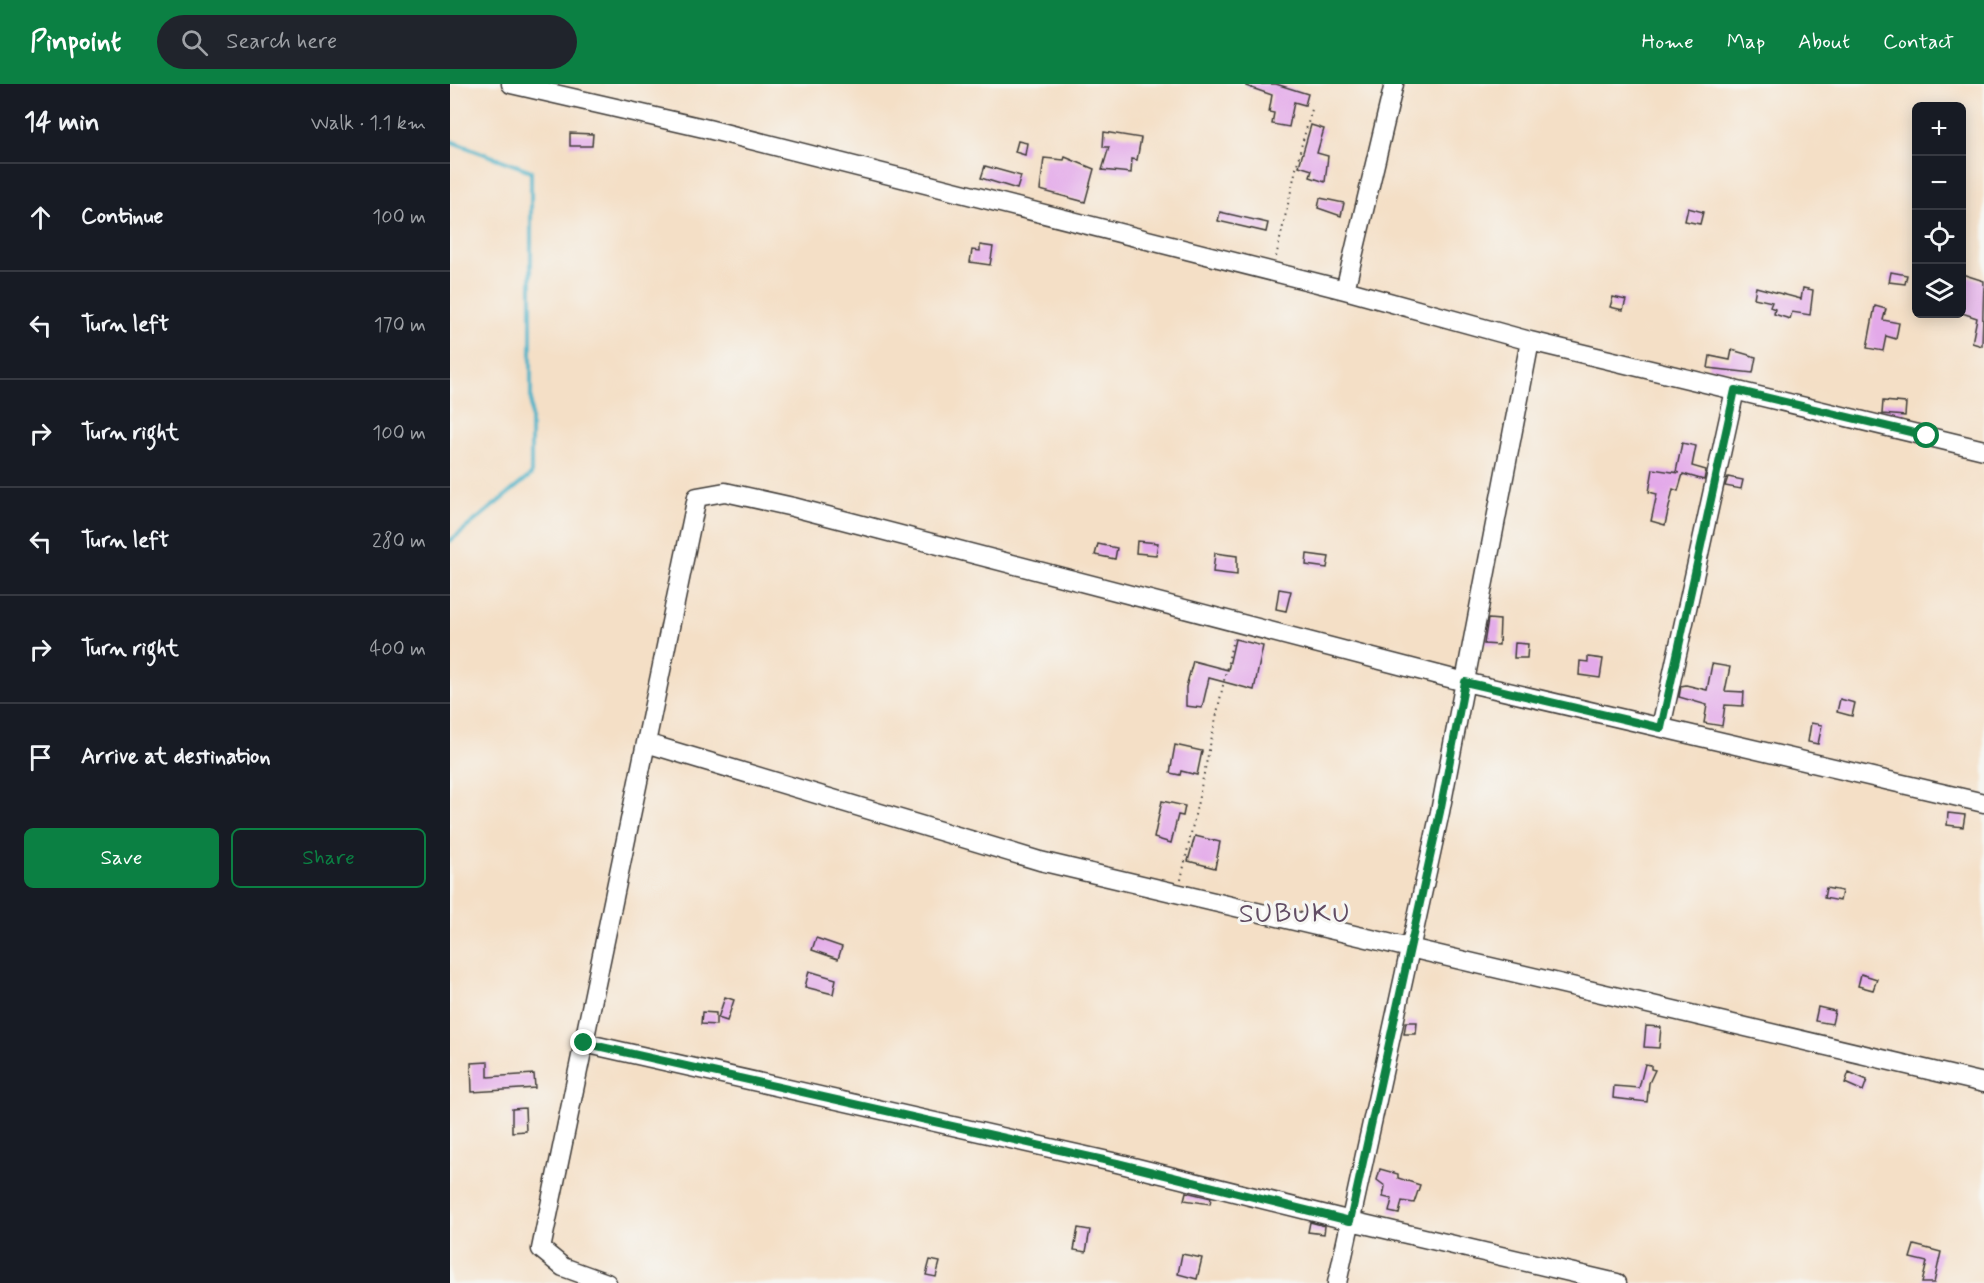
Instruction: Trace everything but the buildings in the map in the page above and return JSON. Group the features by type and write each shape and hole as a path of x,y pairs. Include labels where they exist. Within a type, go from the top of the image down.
{"street":[{"path":"511,84 708,129 1345,290 1530,341 1984,450"},
{"path":"1345,290 1394,84"},
{"path":"1337,1283 1440,812 1530,341"},
{"path":"1661,728 1735,390"},
{"path":"607,1283 563,1267 541,1249 697,496 725,492 793,507 1465,682 1984,803"},
{"path":"646,743 1040,861 1409,950 1804,1039 1984,1083"},
{"path":"584,1043 1117,1163 1350,1221 1617,1283"}],"path":[{"path":"1272,272 1301,147 1313,106"},
{"path":"1178,894 1236,623"}],"waterway":[{"path":"450,141 531,171 531,475 450,541"}],"district":[{"name":"SUBUKU","path":"1295,914"}],"route":[{"path":"584,1043 1117,1163 1350,1221 1440,812 1465,682 1661,728 1713,482 1735,390 1927,436"}]}
